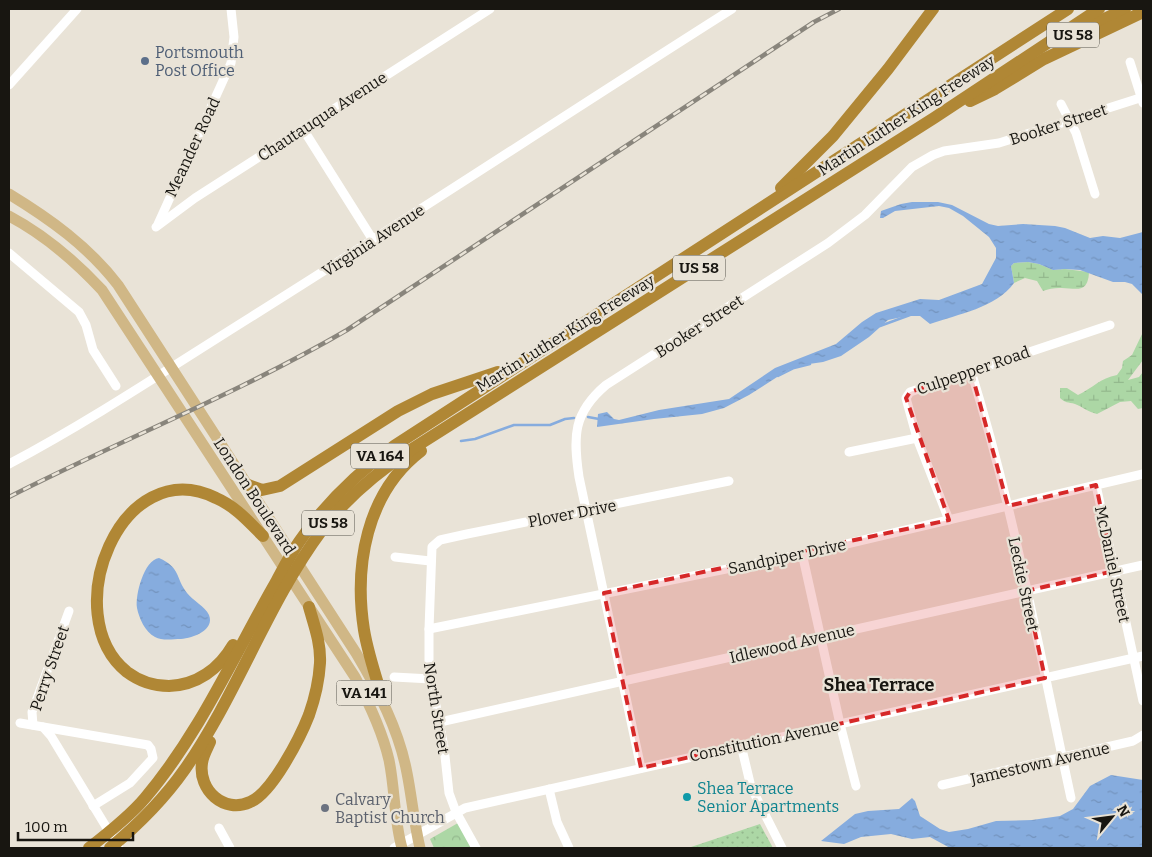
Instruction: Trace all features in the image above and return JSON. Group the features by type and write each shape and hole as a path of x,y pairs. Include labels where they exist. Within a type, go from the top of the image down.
{"highway":[{"path":"748,217 795,175 833,136 888,69 932,9"},
{"name":"Martin Luther King Freeway","path":"265,601 299,542 318,517 352,480 394,446 1068,9"},
{"path":"1020,60 1099,9"},
{"name":"US 58","path":"1020,60 1125,9"},
{"path":"934,118 995,89 1051,56 1143,12"},
{"name":"Martin Luther King Freeway","path":"230,694 296,570 322,529 367,482 388,465 934,118 1020,60"},
{"name":"US 58","path":"245,481 262,490 280,486 416,401 502,371 536,354"},
{"path":"383,700 368,646 362,612 361,571 368,530 380,501 390,484 403,468 419,453 450,432 484,404"},
{"path":"263,536 228,504 210,495 185,490 168,492 152,498 132,510 124,519 106,554 98,583 99,628 107,649 117,663 130,674 145,682 161,686 185,684 196,681 216,667 229,653 265,601"},
{"name":"VA 164","path":"89,848 144,800 167,771 194,731 265,601"},
{"name":"US 58","path":"230,694 201,764 203,782 214,797 227,804 243,805 261,796 269,786 286,759 309,715 320,662 320,646 309,607"},
{"path":"110,848 126,835 158,802 184,770 210,731 230,694"}],"main road":[{"name":"London Boulevard","path":"9,194 62,229 96,258 118,284 356,653 383,700 393,725 407,771 420,848"},
{"name":"London Boulevard","path":"9,216 44,236 85,272 102,290 355,677 372,709 389,760 399,847"}],"street":[{"path":"9,85 77,9"},
{"name":"Meander Road","path":"156,226 231,63 234,36 231,9"},
{"name":"Chautauqua Avenue","path":"156,226 195,198 490,9"},
{"name":"Virginia Avenue","path":"9,464 123,397 373,240 732,9"},
{"path":"1130,62 1143,99"},
{"name":"Booker Street","path":"641,768 579,477 575,438 582,414 589,401 606,385 828,243 865,215 921,160 944,151 999,143 1143,99"},
{"path":"1061,104 1071,121 1095,194"},
{"path":"303,129 373,240"},
{"path":"9,253 79,312 86,325 93,350 116,386"},
{"name":"Culpepper Road","path":"949,520 917,438 906,398 907,394 1110,325"},
{"name":"Leckie Street","path":"971,371 991,436 1008,506 1071,798"},
{"path":"849,452 917,438"},
{"name":"Sandpiper Drive","path":"429,628 802,554 1143,474"},
{"name":"Plover Drive","path":"430,561 432,547 440,540 729,481"},
{"name":"McDaniel Street","path":"1096,485 1143,701"},
{"path":"802,554 840,724 856,786"},
{"path":"395,557 430,561"},
{"name":"North Street","path":"430,561 429,665 440,722 448,787 456,812 476,848"},
{"name":"Idlewood Avenue","path":"440,722 1143,565"},
{"name":"Perry Street","path":"34,726 32,712 69,611"},
{"name":"Constitution Avenue","path":"399,847 456,812 466,808 1143,656"},
{"path":"394,677 431,679"},
{"path":"20,723 148,745 153,758 130,783 93,806"},
{"path":"43,727 51,736 119,848"},
{"name":"Jamestown Avenue","path":"942,785 1062,758 1141,737"},
{"path":"741,746 751,787 782,848"},
{"path":"549,788 557,822 570,848"},
{"path":"218,828 230,848"}],"highlighted area":[{"path":"971,371 1008,506 1096,485 1114,571 1026,591 1045,678 641,768 604,593 949,520 906,398 910,392"}],"green space":[{"path":"1028,262 1053,270 1065,269 1089,272 1088,280 1079,289 1057,288 1043,291 1037,281 1025,278 1014,283 1011,266 1014,263"},
{"path":"1143,332 1143,360 1128,380 1139,377 1143,372 1143,408 1138,409 1131,401 1120,402 1097,414 1075,404 1065,402 1060,398 1060,388 1067,388 1078,395 1101,381 1117,375 1122,368 1123,361 1132,355"},
{"path":"458,823 472,848 434,848 430,839"},
{"path":"760,824 773,848 688,848"}],"water":[{"path":"912,202 938,202 952,205 989,224 998,226 1023,224 1055,226 1090,238 1103,236 1120,238 1143,232 1143,295 1132,284 1113,282 1080,270 1053,270 1028,262 1014,263 1011,266 1014,283 997,299 976,309 930,324 920,316 907,316 888,320 869,337 841,356 788,370 749,395 724,408 702,414 597,427 598,414 607,412 614,419 619,420 659,410 729,399 775,368 836,344 876,313 920,299 939,300 982,284 996,258 996,248 989,237 963,216 949,208 939,206 895,211 880,218 881,211"},
{"path":"159,558 171,565 187,593 209,615 209,625 197,635 186,638 161,639 148,632 139,616 137,595 139,587 149,565"},
{"path":"1111,775 1143,780 1143,848 950,848 930,837 912,839 891,834 861,837 844,844 821,841 855,814 868,811 899,809 912,798 915,801 920,816 940,829 949,832 996,821 1032,820 1060,816 1073,809 1090,786"}],"waterway":[{"path":"880,326 910,315"},
{"path":"778,376 794,368 810,364"},
{"path":"588,417 599,419"},
{"path":"461,441 475,439 514,425 550,425 565,419 574,418"}],"railway":[{"path":"9,497 264,375 347,330 814,22 839,9"}],"place":[{"name":"Portsmouth Post Office","path":"145,61"},
{"name":"Shea Terrace Senior Apartments","path":"687,797"},
{"name":"Calvary Baptist Church","path":"325,808"}],"district":[{"name":"Shea Terrace","path":"879,685"}]}
